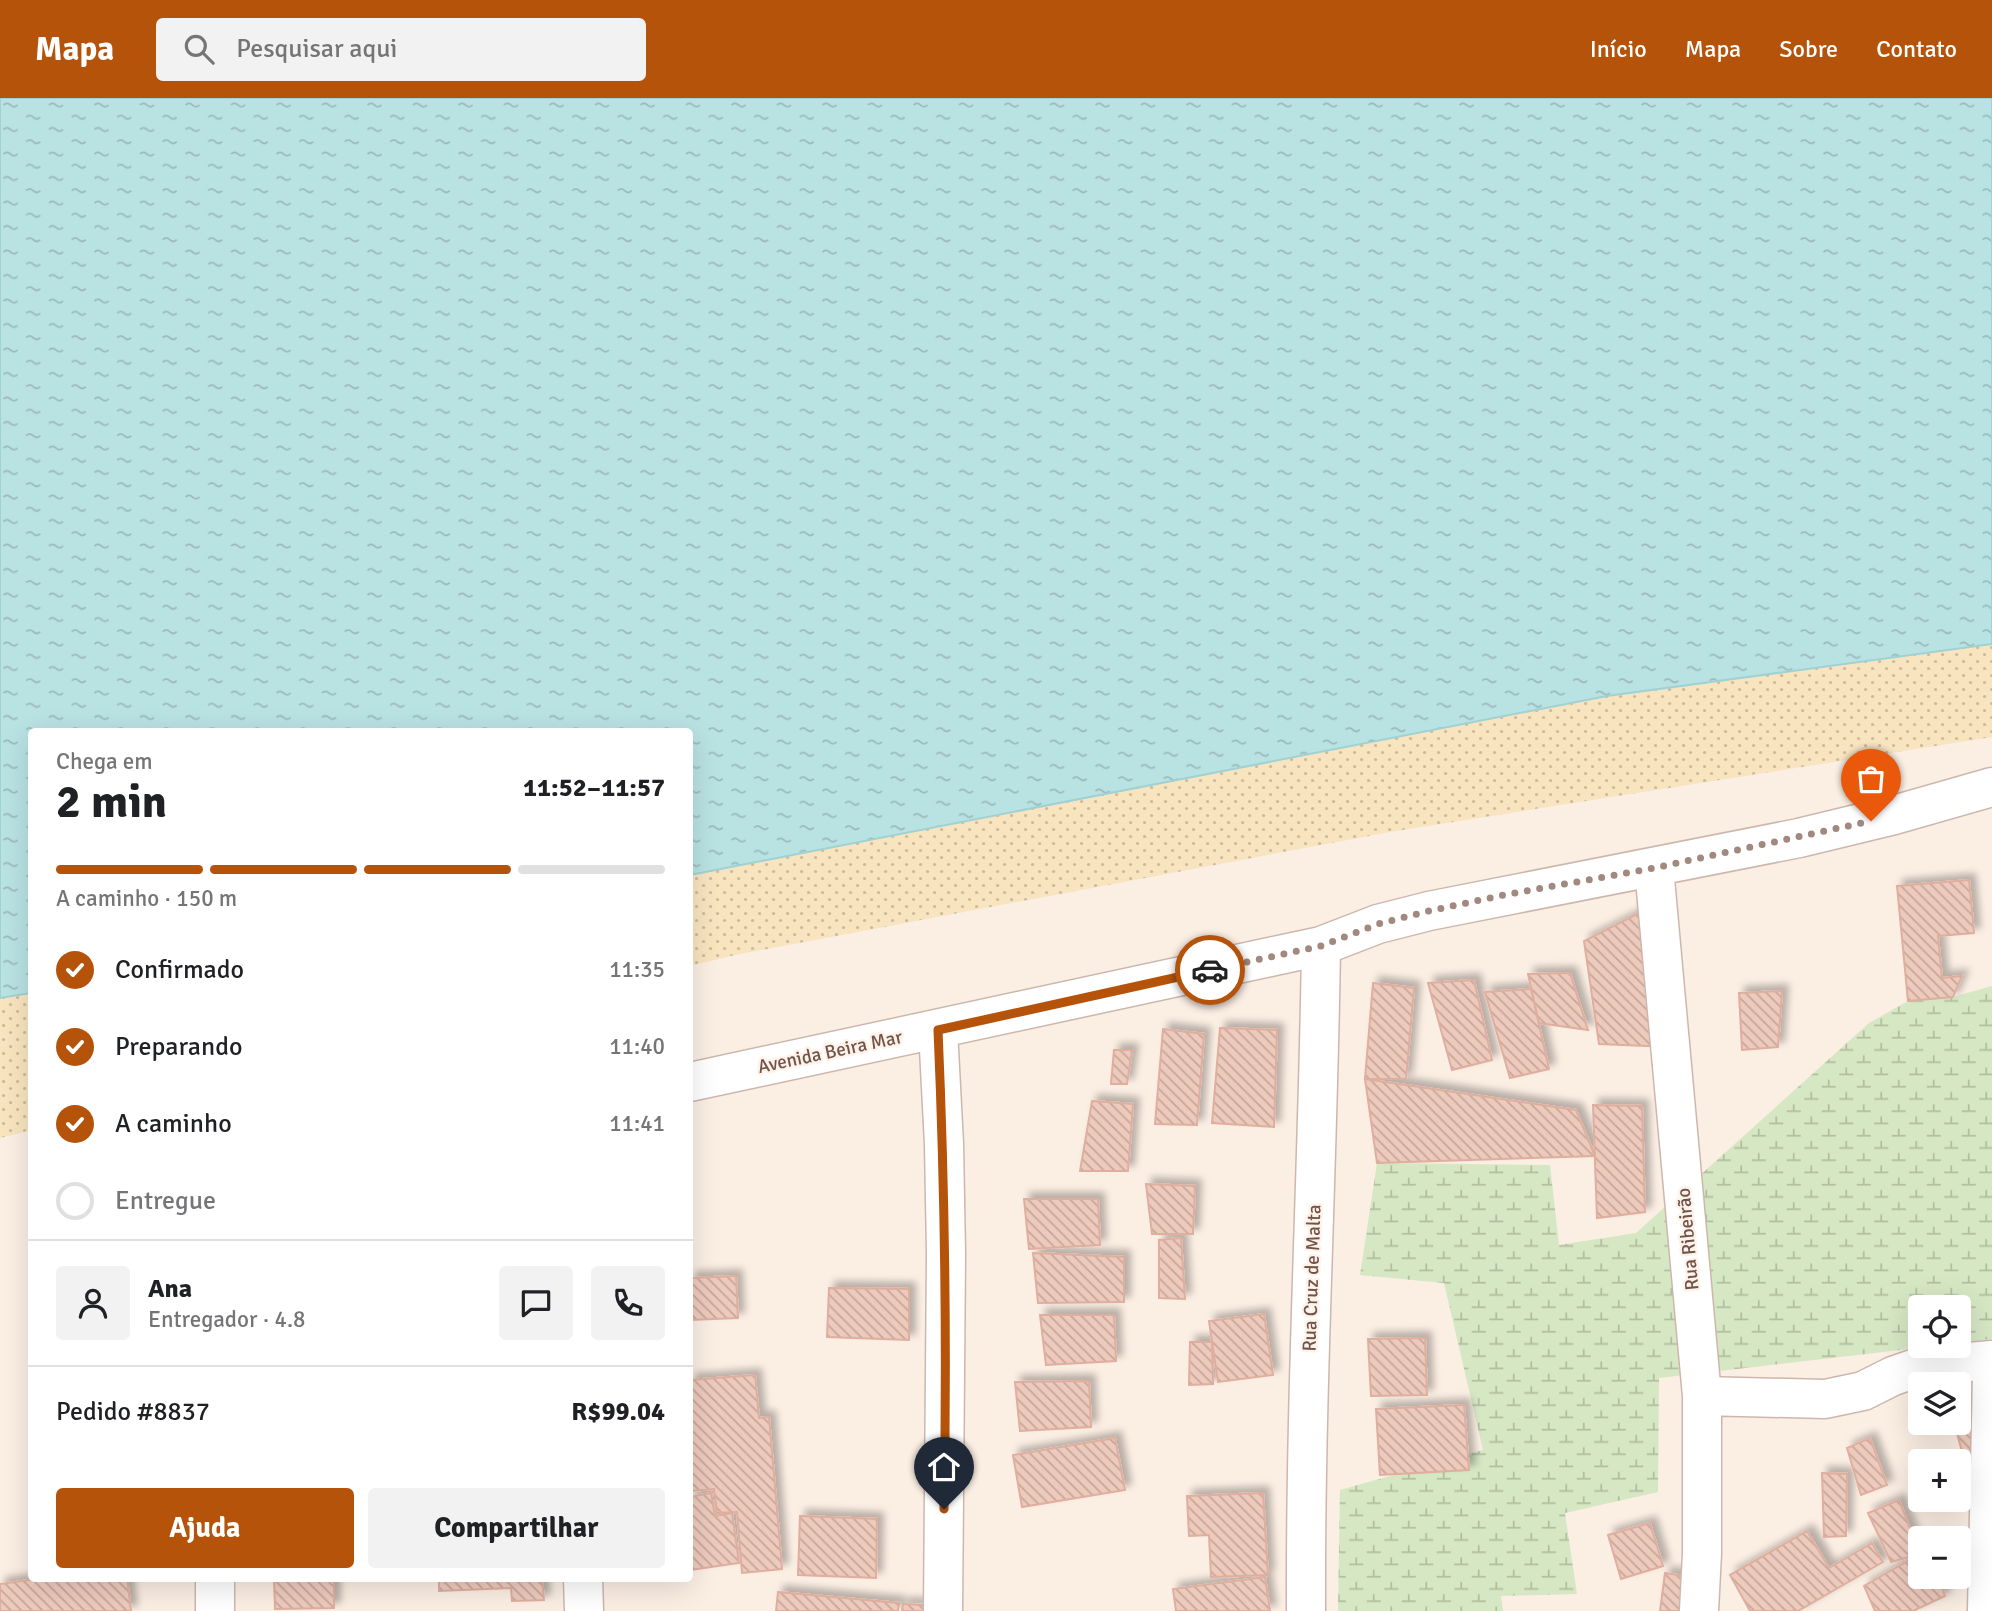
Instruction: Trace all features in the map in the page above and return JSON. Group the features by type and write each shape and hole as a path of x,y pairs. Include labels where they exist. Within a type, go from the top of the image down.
{"street":[{"name":"Avenida Beira Mar","path":"693,1081 1321,946 1378,924 1429,911 1799,838 1992,787"},
{"name":"Rua Ribeirão","path":"1654,868 1702,1396 1702,1553 1699,1611"},
{"name":"Rua Cruz de Malta","path":"1306,1611 1309,1357 1319,1109 1321,946"},
{"path":"938,1030 944,1144 946,1267 943,1611"},
{"path":"1702,1396 1825,1398 1863,1391 1893,1376 1922,1367 1992,1360"},
{"path":"1987,1611 1992,1373"},
{"path":"215,1582 215,1611"},
{"path":"583,1582 584,1611"}],"green space":[{"path":"1992,986 1992,1339 1971,1341 1971,1295 1908,1295 1908,1349 1659,1378 1658,1492 1565,1513 1577,1594 1501,1596 1503,1611 1338,1611 1340,1490 1483,1450 1444,1283 1360,1275 1377,1163 1550,1165 1559,1245 1636,1233 1869,1023 1908,1001 1953,997"}],"sand":[{"path":"1992,644 1992,737 1390,832 735,955 693,965 693,874 1607,696"},
{"path":"28,993 28,1131 0,1138 0,998"}],"water":[{"path":"0,98 1992,98 1992,644 1607,696 693,874 693,728 28,728 28,993 0,998"}],"building":[{"path":"1969,880 1974,933 1938,936 1942,978 1962,976 1953,997 1908,1001 1897,886"},
{"path":"1639,913 1670,1047 1599,1044 1584,941"},
{"path":"1570,973 1588,1030 1539,1023 1528,974"},
{"path":"1474,980 1492,1060 1452,1070 1428,983"},
{"path":"1373,983 1414,988 1406,1079 1365,1079"},
{"path":"1531,989 1549,1069 1510,1078 1485,992"},
{"path":"1782,991 1778,1047 1742,1050 1739,993"},
{"path":"1220,1028 1277,1030 1274,1127 1212,1123"},
{"path":"1163,1029 1204,1034 1197,1125 1155,1124"},
{"path":"1114,1050 1132,1050 1127,1084 1111,1084"},
{"path":"1365,1079 1576,1110 1595,1156 1377,1163"},
{"path":"1092,1101 1133,1104 1128,1171 1080,1171"},
{"path":"1593,1105 1642,1106 1645,1212 1597,1218"},
{"path":"1146,1184 1195,1186 1193,1234 1152,1234"},
{"path":"1024,1199 1098,1199 1100,1245 1029,1249"},
{"path":"1181,1238 1185,1299 1159,1298 1159,1240"},
{"path":"1033,1253 1124,1257 1124,1302 1038,1303"},
{"path":"736,1276 738,1318 693,1320 693,1278"},
{"path":"829,1288 909,1289 909,1340 827,1337"},
{"path":"1264,1314 1273,1375 1218,1382 1209,1321"},
{"path":"1040,1315 1114,1315 1116,1361 1046,1365"},
{"path":"1425,1338 1427,1395 1371,1396 1368,1339"},
{"path":"1190,1342 1212,1342 1213,1384 1189,1385"},
{"path":"755,1375 759,1418 769,1417 782,1569 742,1573 737,1512 717,1513 714,1489 693,1491 693,1380"},
{"path":"1089,1381 1091,1427 1020,1431 1015,1382"},
{"path":"1464,1405 1469,1470 1380,1475 1376,1409"},
{"path":"1982,1415 1983,1462 1971,1462 1971,1449 1961,1449 1957,1435 1971,1435 1971,1418"},
{"path":"1115,1438 1125,1490 1022,1507 1013,1455"},
{"path":"1870,1438 1887,1485 1861,1495 1847,1448"},
{"path":"1982,1470 1976,1503 1971,1504 1971,1473"},
{"path":"1822,1473 1847,1474 1846,1536 1824,1537"},
{"path":"711,1493 715,1516 732,1513 739,1563 693,1570 693,1496"},
{"path":"1263,1493 1268,1575 1211,1577 1209,1535 1189,1536 1187,1496"},
{"path":"1899,1500 1909,1526 1908,1557 1891,1562 1868,1513"},
{"path":"800,1516 877,1519 876,1578 798,1575"},
{"path":"1650,1523 1663,1566 1621,1579 1608,1535"},
{"path":"1807,1531 1829,1568 1872,1543 1883,1562 1798,1611 1750,1611 1730,1575"},
{"path":"1908,1561 1908,1589 1942,1589 1945,1596 1913,1611 1875,1611 1864,1586"},
{"path":"1665,1573 1685,1576 1681,1611 1660,1611"},
{"path":"1265,1577 1270,1611 1176,1611 1173,1589"},
{"path":"28,1580 127,1582 131,1611 0,1611 0,1584"},
{"path":"274,1582 334,1582 334,1608 275,1609"},
{"path":"439,1582 542,1582 544,1600 512,1601 511,1588 439,1591"},
{"path":"778,1592 899,1603 898,1611 776,1611"},
{"path":"903,1604 924,1605 924,1611 902,1611"}],"way so far":[{"path":"1210,970 1321,946 1378,924 1429,911 1654,868 1871,821"}],"route":[{"path":"944,1509 946,1254 938,1030 1210,970"}]}
